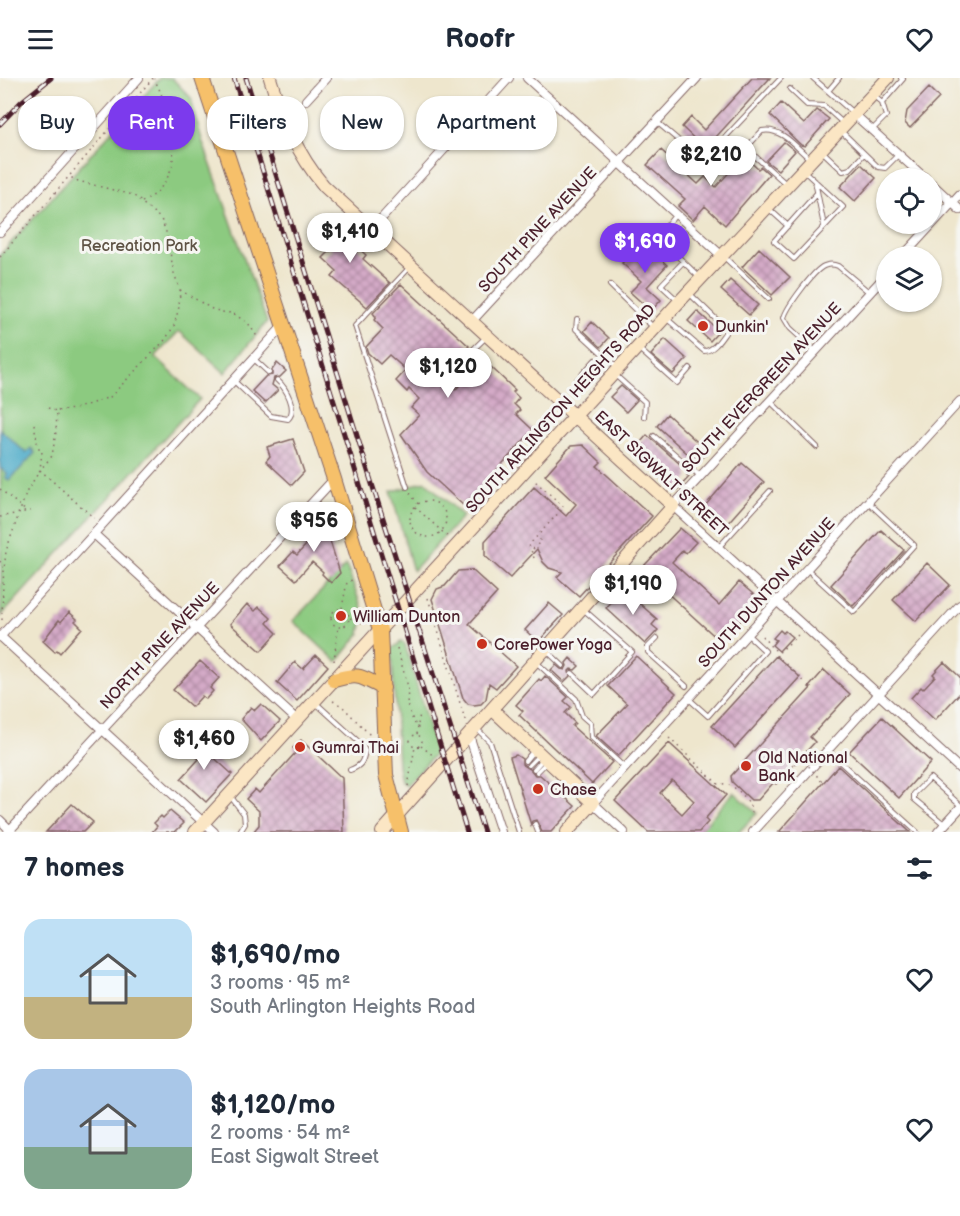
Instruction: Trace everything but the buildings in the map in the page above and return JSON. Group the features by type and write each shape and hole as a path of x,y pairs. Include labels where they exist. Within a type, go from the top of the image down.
{"main road":[{"path":"202,78 282,327 334,479 380,630 386,775 401,832"},
{"path":"334,680 354,675 362,676 383,688"}],"street":[{"path":"0,232 140,78"},
{"name":"EAST SIGWALT STREET","path":"270,78 296,146 324,186 960,769"},
{"path":"308,98 326,78"},
{"path":"372,229 509,78"},
{"path":"527,78 722,256"},
{"name":"SOUTH PINE AVENUE","path":"472,321 697,78"},
{"name":"SOUTH ARLINGTON HEIGHTS ROAD","path":"200,827 688,292 855,115 877,99 884,79"},
{"path":"855,115 914,168"},
{"path":"942,194 960,210"},
{"path":"912,246 960,195"},
{"name":"SOUTH EVERGREEN AVENUE","path":"382,832 470,729 493,710 673,506 876,286"},
{"path":"214,832 200,827 102,730 0,637 282,327"},
{"name":"SOUTH DUNTON AVENUE","path":"593,803 960,401"},
{"name":"NORTH PINE AVENUE","path":"10,831 334,479"},
{"path":"94,534 297,720"},
{"path":"753,832 960,606"},
{"path":"493,710 624,832"},
{"path":"470,729 501,832"},
{"path":"567,832 593,803"},
{"path":"940,830 960,806"},
{"path":"0,820 10,831"}],"lane":[{"path":"657,122 703,161 781,78"},
{"path":"813,78 855,115"},
{"path":"828,91 839,78"},
{"path":"872,130 886,116 877,99 903,80 901,78"},
{"path":"790,89 807,105 824,106 874,165 883,168 899,154"},
{"path":"788,186 746,148 762,131 775,131 784,136 807,166 815,182 824,227"},
{"path":"822,150 843,171 850,169 864,154"},
{"path":"815,182 843,207 794,259 774,242 817,193"},
{"path":"768,208 788,226"},
{"path":"676,213 658,237 701,279"},
{"path":"722,256 769,299"},
{"path":"679,302 661,285 683,262"},
{"path":"816,352 790,328 784,318 785,311 794,298 821,267 833,264 838,266 870,293"},
{"path":"407,487 355,326 412,265"},
{"path":"610,285 655,328"},
{"path":"665,317 704,351 714,346 725,333 725,328 688,292"},
{"path":"577,319 576,329 645,402 644,417"},
{"path":"448,374 488,335"},
{"path":"638,347 677,383 690,368"},
{"path":"253,359 269,373"},
{"path":"577,380 595,360"},
{"path":"233,381 271,416 288,419 293,409 283,385 278,380"},
{"path":"770,401 818,447"},
{"path":"654,436 700,477"},
{"path":"718,548 770,491"},
{"path":"807,569 854,612 914,545 868,502"},
{"path":"572,674 594,694 632,652 583,608"},
{"path":"689,699 708,716 765,651 747,634"},
{"path":"657,638 648,647 648,652 686,686"},
{"path":"546,650 563,666"},
{"path":"535,662 576,699 582,716 590,723 591,737 625,768"},
{"path":"314,701 362,745 365,751 364,761 359,767 350,770"},
{"path":"470,729 490,742 519,832"},
{"path":"828,750 917,832"},
{"path":"525,761 542,755"},
{"path":"529,765 542,755"},
{"path":"535,771 542,755"},
{"path":"940,830 914,799 914,794 930,778 960,806"},
{"path":"229,795 244,814 245,824 240,832"},
{"path":"535,824 538,832"}],"path":[{"path":"0,257 153,78 162,93 174,149 172,167 165,181 153,198 141,202"},
{"path":"48,408 57,411 75,409 110,397 165,340 174,326 179,307 180,290 161,219 133,195 69,177"},
{"path":"180,290 212,309 232,313 248,323 258,338"},
{"path":"2,620 6,551 27,490 52,456 57,411"},
{"path":"34,424 38,447 42,451 40,470"},
{"path":"40,470 94,518"},
{"path":"534,558 529,545 564,507 535,480"},
{"path":"407,487 418,504"},
{"path":"0,489 27,512"},
{"path":"429,501 443,510 446,521 442,531 437,535 426,537 416,533 410,523 412,512 418,504 429,501"},
{"path":"415,507 447,536"},
{"path":"0,517 34,510"},
{"path":"532,550 541,541 537,537"},
{"path":"0,561 4,571"},
{"path":"342,609 347,582 352,579"},
{"path":"428,598 470,729"},
{"path":"342,609 347,612 349,618 346,625 338,626 333,623 332,614 342,609"},
{"path":"349,618 362,623"},
{"path":"334,661 338,626"},
{"path":"798,635 776,655 806,682"},
{"path":"762,636 773,649 779,652"},
{"path":"397,648 408,687 407,705 414,723 418,725"},
{"path":"333,701 342,706 372,736"},
{"path":"420,714 417,735 421,739 420,745"},
{"path":"415,747 410,744 410,740 417,735"},
{"path":"669,738 718,784 724,782 731,784 747,800 752,815"},
{"path":"415,747 420,745"},
{"path":"420,745 435,757"},
{"path":"408,786 415,747"},
{"path":"801,757 823,783"}],"green space":[{"name":"Recreation Park","path":"160,78 172,78 189,96 144,96"},
{"name":"Recreation Park","path":"195,113 202,140 267,322 225,373 179,331 155,357 200,399 1,616 0,255 108,136 108,150 195,150"},
{"path":"425,481 463,516 413,571 391,492"},
{"path":"346,565 364,614 360,634 337,662 293,621"},
{"path":"401,642 405,644 436,753 406,785 401,782 398,765 392,649"},
{"path":"734,792 757,813 739,832 698,832"}],"water":[{"path":"0,429 26,453 31,448 35,453 9,481 5,477 7,474 0,468"}],"railway":[{"path":"0,124 21,102 51,78"},
{"path":"234,78 467,832"},
{"path":"246,78 372,484 484,832"}],"place":[{"name":"Dunkin'","path":"703,326"},
{"name":"William Dunton","path":"341,616"},
{"name":"CorePower Yoga","path":"482,644"},
{"name":"Gumrai Thai","path":"300,747"},
{"name":"Old National Bank","path":"746,766"},
{"name":"Chase","path":"538,789"}]}
